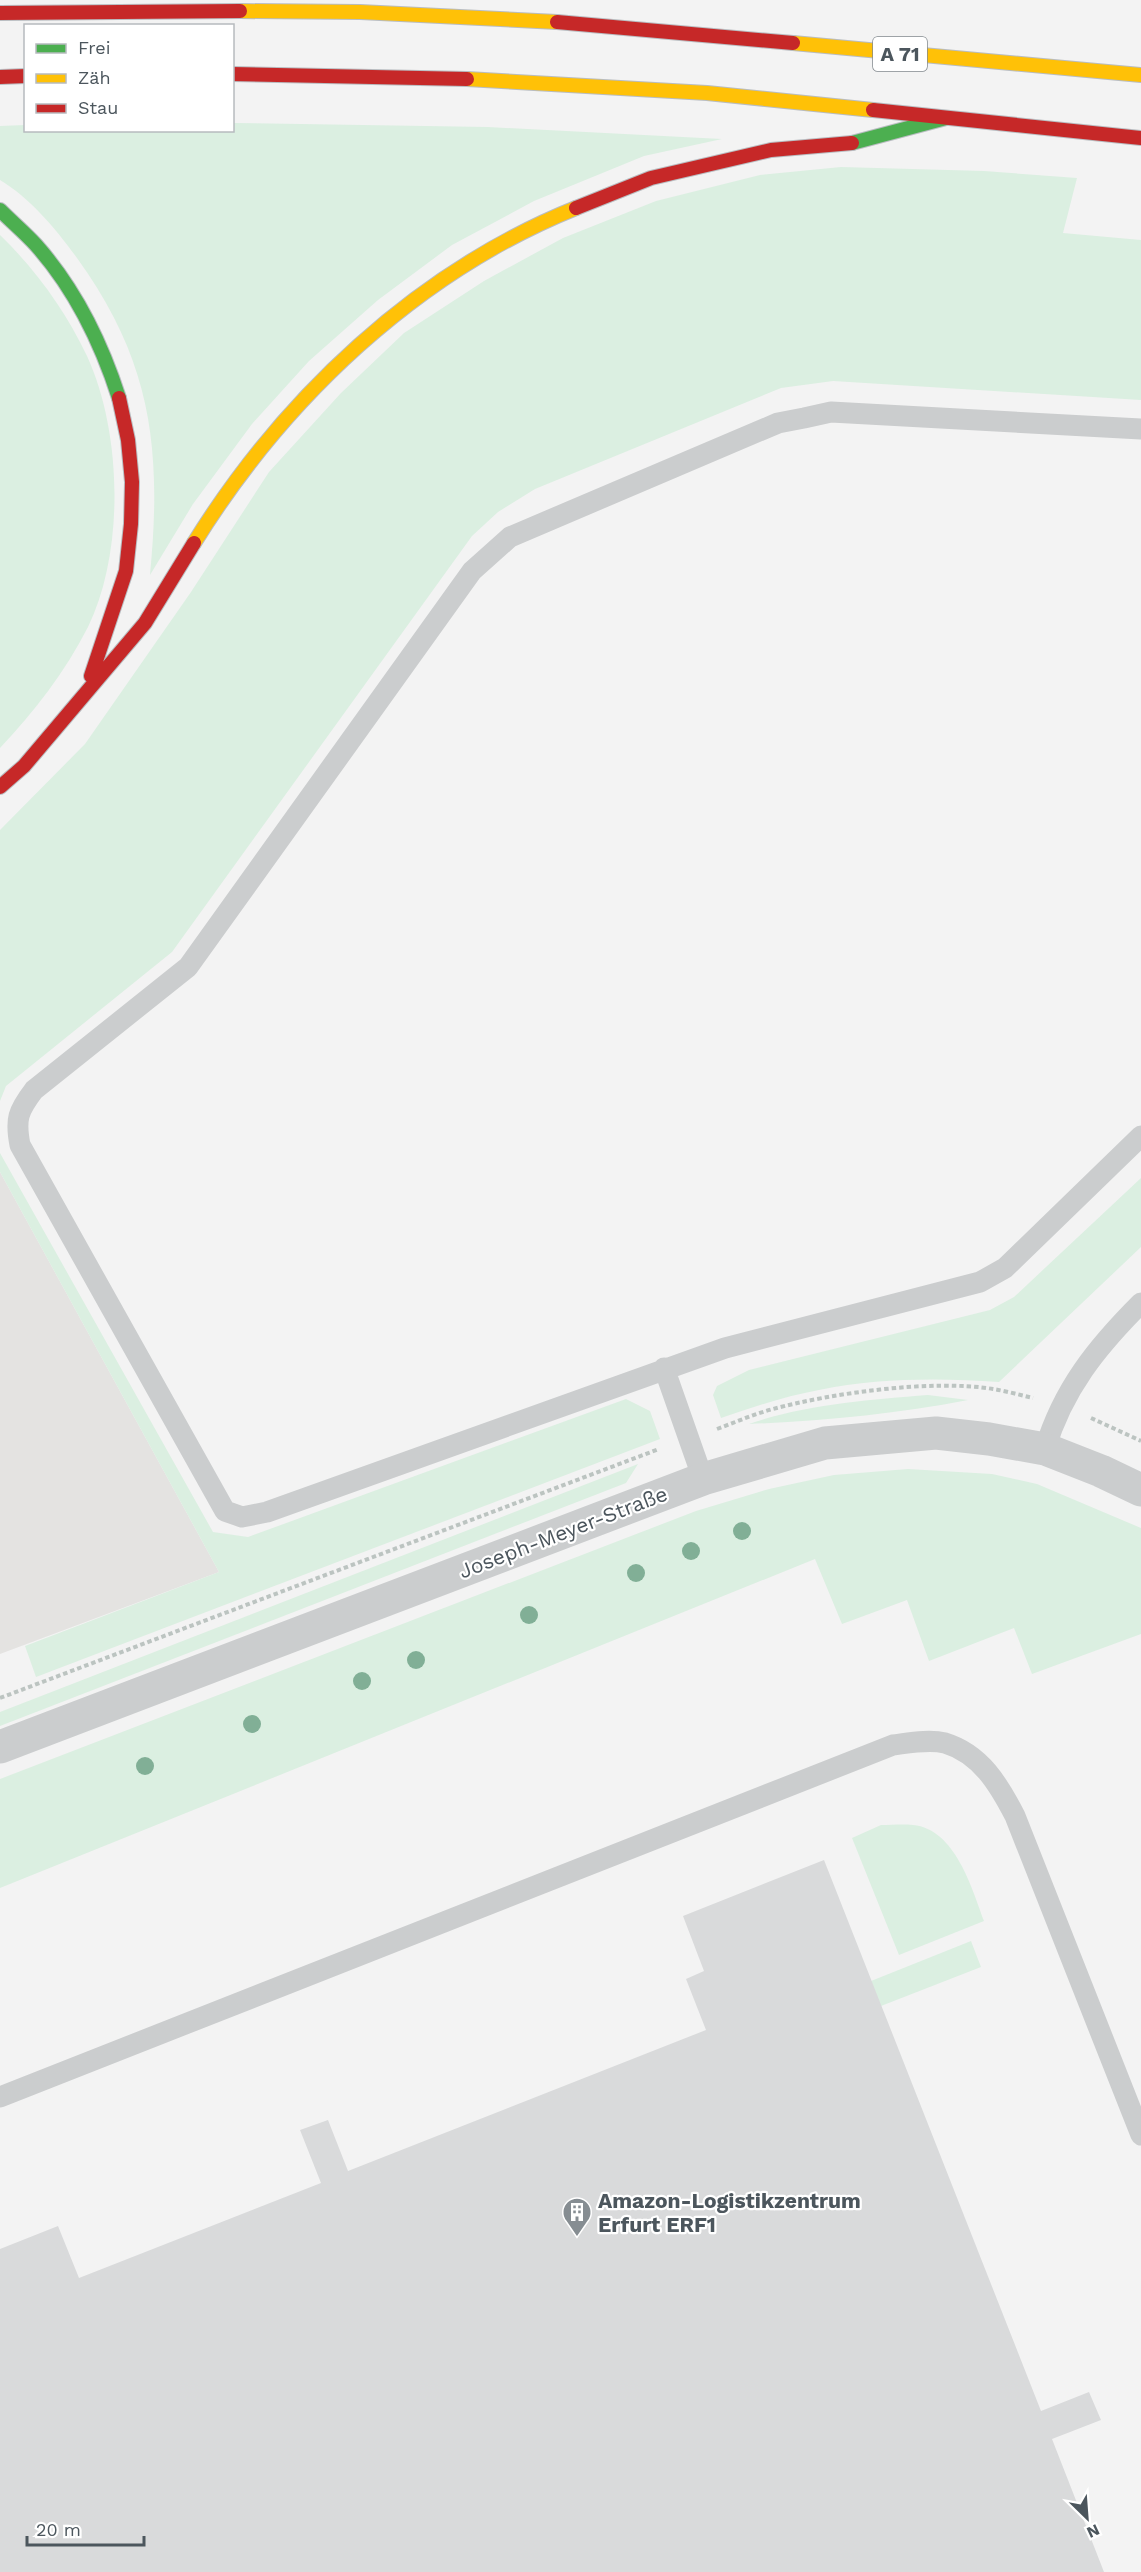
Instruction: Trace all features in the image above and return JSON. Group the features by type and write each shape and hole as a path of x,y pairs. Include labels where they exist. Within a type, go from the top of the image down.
{"highway":[{"path":"531,5 557,22"},
{"name":"A 71","path":"0,13 145,10 360,12 557,22 1141,75"},
{"path":"234,74 490,79 707,93 1141,138"},
{"path":"0,77 24,76"},
{"path":"0,787 24,766 145,623 211,516 278,429 325,376 392,317 464,264 544,221 651,178 771,150 842,145 946,118"},
{"path":"0,210 42,250 76,298 105,351 122,403 131,456 132,514 126,570 86,691"}],"street":[{"name":"Joseph-Meyer-Straße","path":"0,1747 703,1479 825,1443 936,1433 1045,1449 1101,1470 1141,1490"}],"lane":[{"path":"1141,429 831,412 778,423 510,537 472,570 188,967 34,1090 20,1108 17,1129 20,1145 225,1511 242,1517 267,1512 725,1348 980,1282 1005,1268 1141,1136"},
{"path":"1045,1449 1060,1405 1073,1383 1095,1352 1141,1303"},
{"path":"664,1368 703,1479"},
{"path":"0,2097 893,1745 943,1743 966,1753 987,1770 1015,1816 1141,2135"}],"shaded area":[{"path":"0,1172 219,1572 0,1654"}],"green space":[{"path":"234,123 488,127 722,139 644,156 534,201 452,245 378,300 309,361 252,424 193,504 150,575 154,487 152,447 146,408 136,371 122,334 102,296 77,258 42,215 0,180 0,126 24,125 24,132 234,132"},
{"path":"841,167 984,171 1077,178 1063,233 1141,240 1141,400 833,381 781,388 535,489 498,512 472,536 172,952 6,1086 0,1101 0,830 85,744 191,592 269,472 341,393 404,333 484,281 563,238 656,201 760,175"},
{"path":"0,235 49,291 87,356 99,386 107,420 114,491 113,528 108,563 100,597 88,627 48,690 0,748"},
{"path":"0,1153 213,1532 248,1537 626,1399 650,1411 660,1439 36,1677 25,1646 219,1572 0,1172"},
{"path":"1141,1178 1141,1247 999,1382 931,1380 864,1383 794,1395 721,1418 713,1395 717,1386 749,1370 990,1310 1014,1297"},
{"path":"928,1395 968,1400 859,1416 749,1424 815,1407"},
{"path":"638,1464 626,1483 0,1726 0,1712"},
{"path":"908,1469 992,1474 1037,1484 1141,1528 1141,1634 1032,1674 1014,1628 929,1661 907,1600 842,1624 815,1559 0,1888 0,1779 696,1511 769,1489 834,1475"},
{"path":"881,1825 913,1825 928,1829 940,1837 960,1862 984,1921 899,1955 852,1838"},
{"path":"971,1941 981,1967 881,2006 871,1981"}],"building":[{"name":"Amazon-Logistikzentrum Erfurt ERF1","path":"824,1860 1041,2411 1089,2392 1101,2420 1052,2439 1104,2572 0,2572 0,2249 58,2226 79,2278 321,2183 300,2130 328,2120 348,2171 706,2030 686,1979 704,1971 683,1916"}],"traffic: fast":[{"path":"852,143 946,118"},
{"path":"0,210 36,245 75,298 104,357 119,398"}],"traffic: slow":[{"path":"240,11 360,12 557,22"},
{"path":"793,43 1141,75"},
{"path":"467,79 707,93 873,110"},
{"path":"194,543 269,438 312,390 359,345 409,304 462,267 518,235 576,208"}],"traffic: jam":[{"path":"0,13 240,11"},
{"path":"557,22 793,43"},
{"path":"234,74 467,79"},
{"path":"0,77 24,76"},
{"path":"873,110 1141,138"},
{"path":"576,208 651,178 771,150 852,143"},
{"path":"91,676 126,571 131,524 132,482 128,440 119,398"},
{"path":"0,787 24,766 145,623 194,543"}],"place":[{"name":"Amazon-Logistikzentrum Erfurt ERF1","path":"577,2238"}]}
